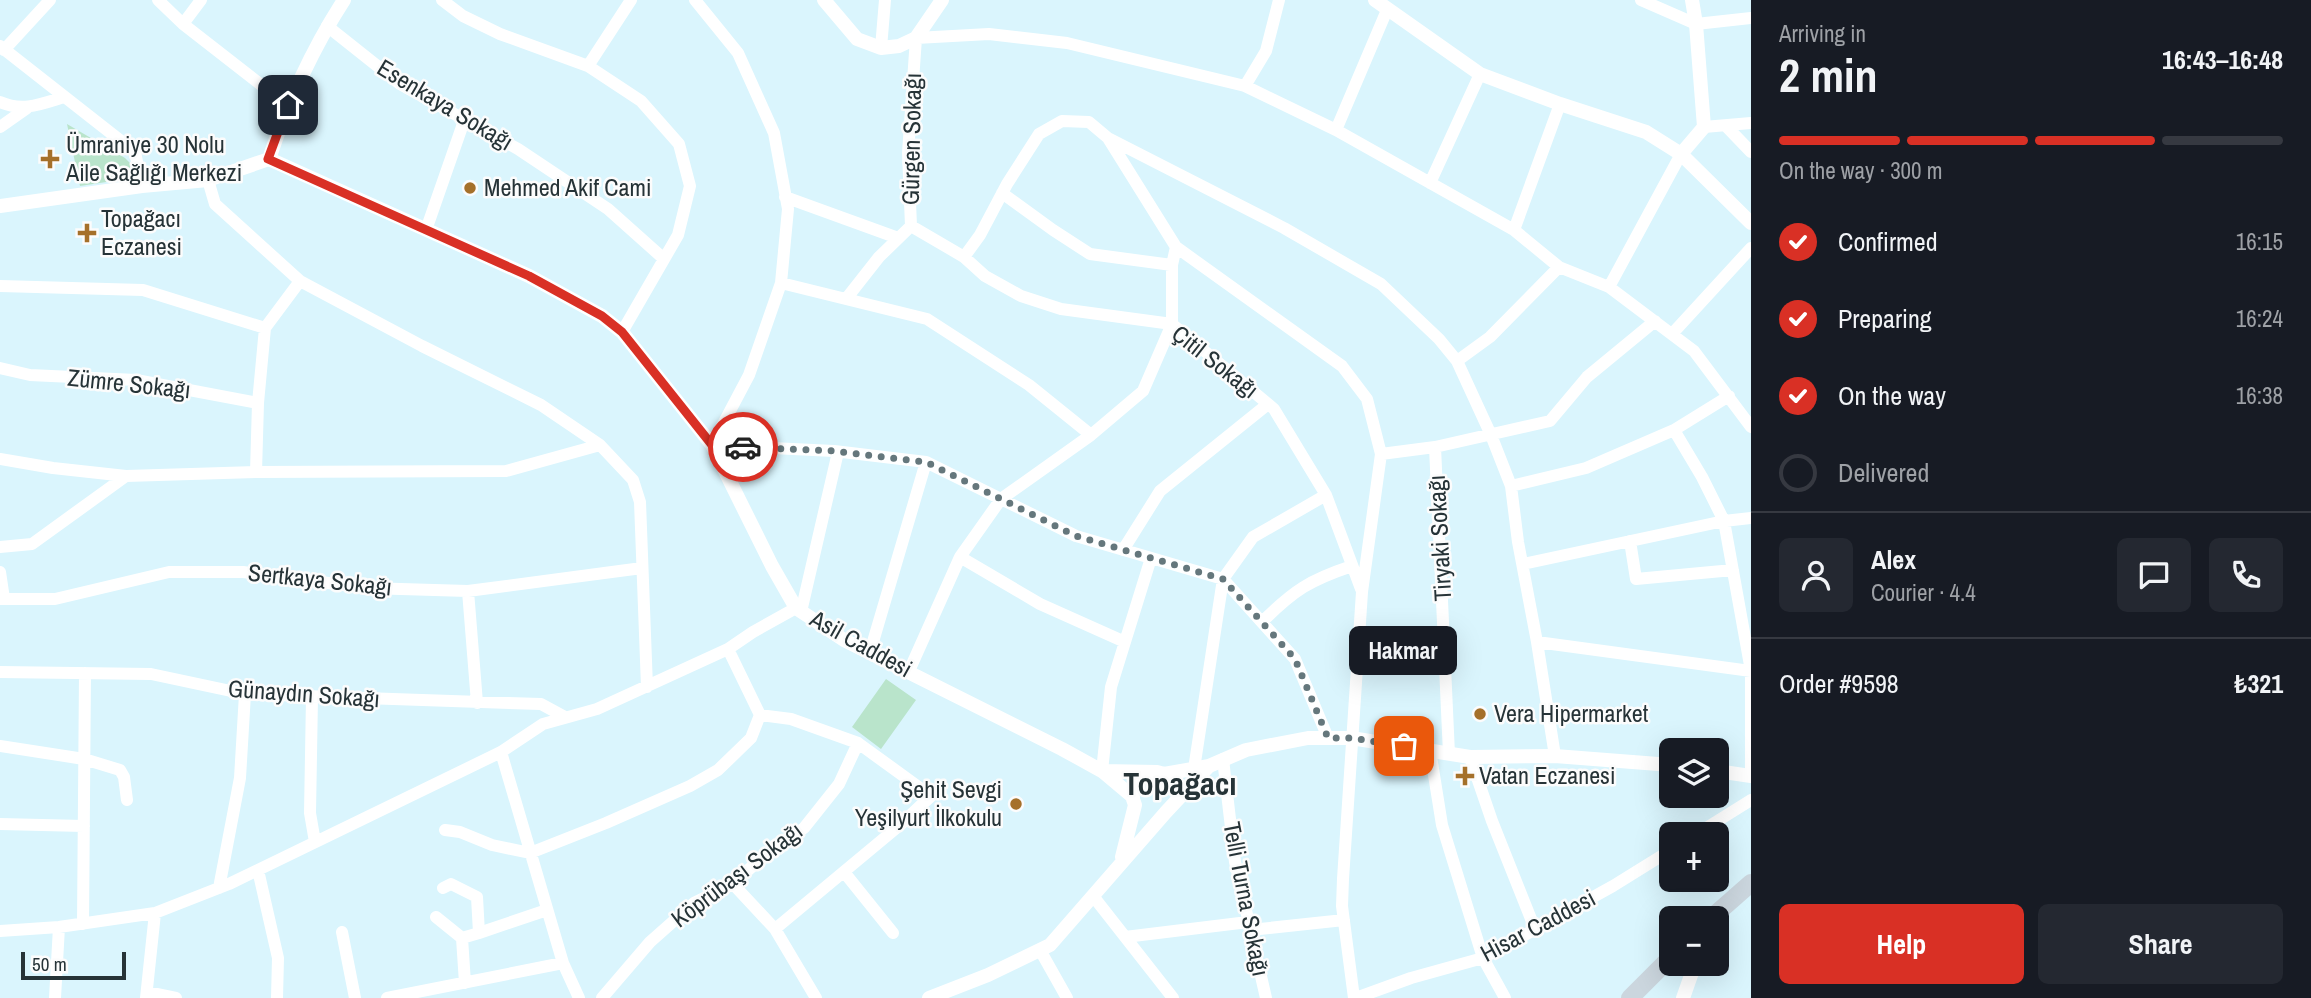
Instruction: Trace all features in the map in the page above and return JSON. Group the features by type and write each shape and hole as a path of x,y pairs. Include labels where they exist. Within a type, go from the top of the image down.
{"main road":[{"path":"1725,906 1751,883"},
{"path":"1630,998 1659,969"}],"street":[{"path":"50,0 2,48 135,152 142,186"},
{"path":"158,0 183,24 288,105"},
{"path":"183,24 201,0"},
{"path":"0,206 142,186 208,180 268,159 305,66 344,0"},
{"path":"442,0 463,16 500,34 588,66 640,101 679,144 690,186 678,235 622,332"},
{"path":"588,66 631,0"},
{"path":"695,0 738,53 774,133 788,209 781,283 749,375 712,445 838,452 926,462 1076,536 1223,579 1295,659 1328,738"},
{"path":"824,0 857,39 881,48 899,46 916,38 989,34 1067,43 1245,86 1336,130 1514,230 1559,267 1609,287 1694,351 1751,427"},
{"path":"881,48 885,0"},
{"path":"916,38 942,0"},
{"path":"1245,86 1266,51 1279,0"},
{"path":"1641,0 1696,24 1751,18"},
{"path":"1609,287 1681,154 1704,127 1692,0"},
{"path":"1336,130 1381,5 1480,74 1646,132 1681,154 1751,223"},
{"name":"Esenkaya Sokağı","path":"327,26 400,84 518,149 608,209 664,259"},
{"name":"Gürgen Sokağı","path":"846,299 879,257 911,226 908,153 916,38"},
{"path":"1430,183 1480,74"},
{"path":"0,127 27,108 64,97"},
{"path":"0,103 10,107 27,108"},
{"path":"1514,230 1560,104"},
{"path":"426,230 464,121"},
{"path":"964,257 980,235 1002,193 1039,134 1062,121 1089,122 1108,138 1284,228 1381,284 1439,339 1457,361 1511,486 1555,756"},
{"path":"1704,127 1751,123"},
{"path":"1726,126 1751,152"},
{"path":"1108,138 1176,247 1342,366 1367,399 1381,454 1362,592 1342,906 1355,998"},
{"name":"Asil Caddesi","path":"268,159 529,276 602,316 622,332 712,445 772,566 798,610 844,640 1102,771 1134,801"},
{"path":"208,180 215,204 300,281 541,405 600,445 633,480 640,502 647,687"},
{"path":"1002,193 1090,254 1172,265"},
{"path":"785,197 898,238"},
{"name":"Çitil Sokağı","path":"911,226 964,257 985,276 1021,296 1061,309 1172,324 1274,409 1326,495 1362,592"},
{"path":"909,671 960,557 1001,499 1091,435 1143,391 1172,324 1172,265 1176,247"},
{"path":"1672,334 1751,248"},
{"path":"1457,361 1490,338 1559,267"},
{"path":"256,472 258,402 265,328 300,281"},
{"path":"781,283 927,319 1029,385 1091,435"},
{"path":"0,286 143,290 265,328"},
{"path":"1381,454 1435,447 1550,421 1587,377 1655,321"},
{"name":"Zümre Sokağı","path":"0,368 30,375 136,380 258,402"},
{"path":"1511,486 1586,468 1674,430 1729,396"},
{"path":"1124,550 1160,491 1268,404"},
{"path":"1674,430 1724,521 1751,671 1751,776 1729,773"},
{"path":"0,459 126,476 256,472 506,471 600,445"},
{"name":"Tiryaki Sokağı","path":"1435,447 1449,754"},
{"path":"0,931 59,927 155,913 219,888 501,752 543,724 597,709 647,687 728,649 753,632 798,610 838,452"},
{"path":"870,652 926,462"},
{"path":"0,547 32,544 126,476"},
{"path":"1194,769 1223,579 1253,537 1326,495"},
{"path":"1523,564 1724,521 1751,519"},
{"path":"1630,541 1636,579 1732,570"},
{"path":"960,557 1040,604 1125,642"},
{"path":"1102,771 1111,687 1151,558"},
{"path":"1262,622 1299,588 1352,566"},
{"name":"Sertkaya Sokağı","path":"2,599 55,599 169,572 243,572 367,588 468,591 642,568"},
{"path":"0,572 2,599"},
{"path":"468,591 477,703"},
{"path":"1537,642 1751,671"},
{"path":"445,830 460,832 492,845 530,853 690,786 718,770 751,738 760,715 728,649"},
{"name":"Günaydın Sokağı","path":"0,672 151,674 245,694 541,704 565,717"},
{"path":"83,924 85,673"},
{"path":"219,888 240,778 245,694"},
{"path":"312,697 310,813 315,842"},
{"path":"760,715 791,719 858,743 931,796 775,929"},
{"path":"929,998 988,975 1050,945 1209,766 1246,750 1308,738 1351,738 1470,757 1555,756 1659,764"},
{"name":"Köprübaşı Sokağı","path":"602,998 650,942 694,903 733,884 757,862 804,828 839,784 858,743"},
{"path":"0,746 84,759 120,770 124,777 127,800"},
{"path":"1430,750 1442,825 1483,958 1505,998"},
{"path":"501,752 563,963 579,998"},
{"path":"1470,757 1535,929"},
{"name":"Telli Turna Sokağı","path":"1223,759 1235,862 1266,998"},
{"name":"Asil Caddesi","path":"1102,771 1157,773 1209,766"},
{"path":"1121,862 1134,801 1132,790 1138,778 1157,773 1170,779 1175,791 1169,808 1160,814 1146,814 1134,801"},
{"path":"1716,822 1751,800"},
{"path":"0,824 84,826"},
{"name":"Hisar Caddesi","path":"1355,998 1411,978 1483,958 1659,857"},
{"path":"258,870 278,958 277,998"},
{"path":"844,872 893,933"},
{"path":"443,888 451,884 477,897 479,933"},
{"path":"733,884 775,929 816,998"},
{"path":"1093,896 1173,998"},
{"path":"462,938 547,910"},
{"path":"155,913 146,995 176,998"},
{"path":"436,917 462,938 465,983"},
{"path":"1125,937 1344,920"},
{"path":"55,998 59,927"},
{"path":"342,932 355,998"},
{"path":"1040,950 1067,998"},
{"path":"387,998 563,963"},
{"path":"1683,998 1691,976"}],"green space":[{"path":"67,124 125,158 131,164 126,179 80,186"},
{"path":"886,679 916,700 881,749 852,727"}],"way so far":[{"path":"743,447 834,451 926,462 1076,536 1223,579 1295,659 1328,738 1351,738 1404,746"}],"place":[{"name":"Ümraniye 30 Nolu Aile Sağlığı Merkezi","path":"50,159"},
{"name":"Mehmed Akif Cami","path":"470,188"},
{"name":"Topağacı Eczanesi","path":"87,233"},
{"name":"Vera Hipermarket","path":"1480,714"},
{"name":"Hakmar","path":"1404,746"},
{"name":"Vatan Eczanesi","path":"1465,776"},
{"name":"Şehit Sevgi Yeşilyurt İlkokulu","path":"1016,804"}],"district":[{"name":"Topağacı","path":"1180,784"}],"route":[{"path":"288,105 268,159 529,276 602,316 622,332 712,445 743,447"}]}
